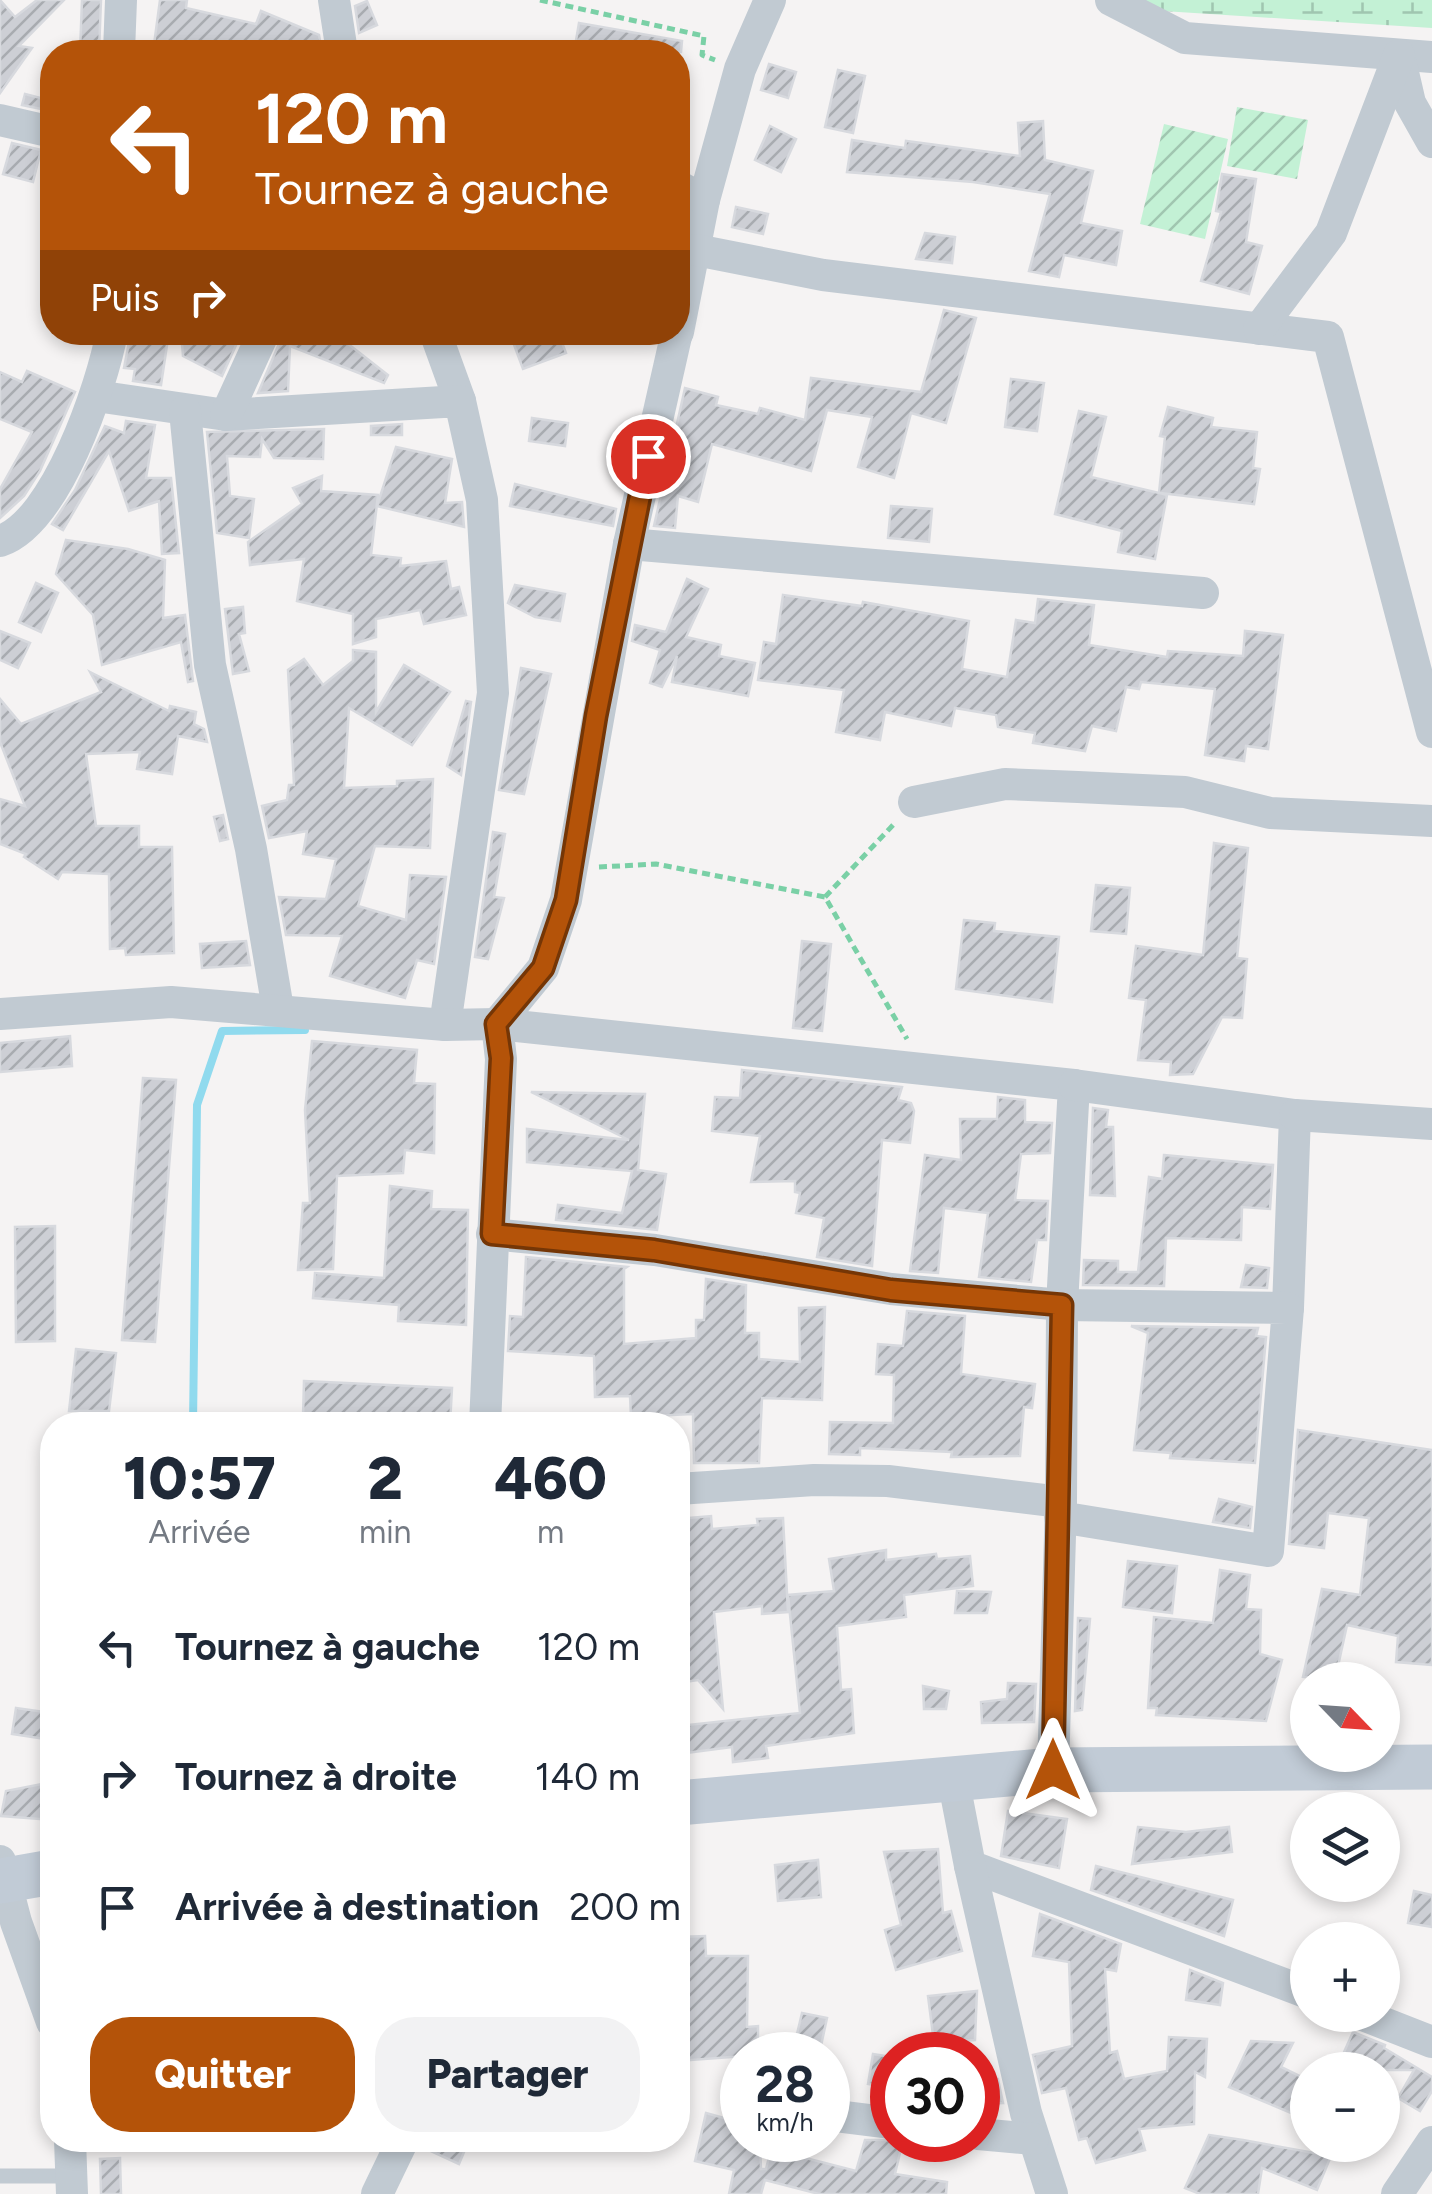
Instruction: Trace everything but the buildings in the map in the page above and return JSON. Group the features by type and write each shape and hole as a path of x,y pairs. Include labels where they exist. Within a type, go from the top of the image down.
{"main road":[{"path":"690,1803 1053,1770 1432,1768"}],"street":[{"path":"120,40 122,0"},
{"path":"334,0 340,40"},
{"path":"690,276 696,250 691,193 770,0"},
{"path":"1111,0 1185,38 1432,57"},
{"path":"1398,55 1410,103 1432,142"},
{"path":"1259,329 1331,234 1398,55"},
{"path":"0,120 40,129"},
{"path":"696,250 824,275 1328,337 1432,732"},
{"path":"0,541 23,529 36,515 96,396 109,345"},
{"path":"226,416 258,345"},
{"path":"440,345 460,401 482,500 493,692 444,1025"},
{"path":"486,1412 501,1058 496,1024 543,968 566,900 629,544 674,345"},
{"path":"96,396 226,416 460,401"},
{"path":"185,411 210,665 251,849 278,1009"},
{"path":"629,544 1203,593"},
{"path":"914,802 1005,784 1185,792 1270,813 1432,821"},
{"path":"0,1014 139,1002 278,1009 444,1025 496,1024 1074,1085 1296,1115 1432,1124"},
{"path":"1053,1770 1062,1305 1074,1085"},
{"path":"690,1487 814,1480 888,1481 1060,1509 1268,1551 1288,1308 1296,1115"},
{"path":"492,1234 654,1250 891,1290 1062,1305 1288,1308"},
{"path":"953,1778 1033,2139 1052,2194"},
{"path":"970,1866 1290,1986"},
{"path":"20,1874 40,1966"},
{"path":"1400,2029 1432,2042"},
{"path":"1000,2136 1033,2139"},
{"path":"1397,2194 1432,2142"},
{"path":"71,2152 72,2185"},
{"path":"377,2194 397,2152"}],"lane":[{"path":"0,2176 72,2185"}],"path":[{"path":"540,0 704,36 702,55 740,69"},
{"path":"825,897 914,802"},
{"path":"572,868 656,864 825,897 923,1068"}],"green space":[{"path":"1138,0 1432,0 1432,28 1163,11"},
{"path":"1237,107 1308,120 1297,179 1227,166"},
{"path":"1164,124 1228,139 1205,239 1140,224"}],"waterway":[{"path":"193,1412 197,1105 222,1031 305,1030"}],"route":[{"path":"648,456 596,716 566,900 543,968 496,1024 501,1058 492,1234 654,1250 891,1290 1062,1305 1053,1770"}]}
